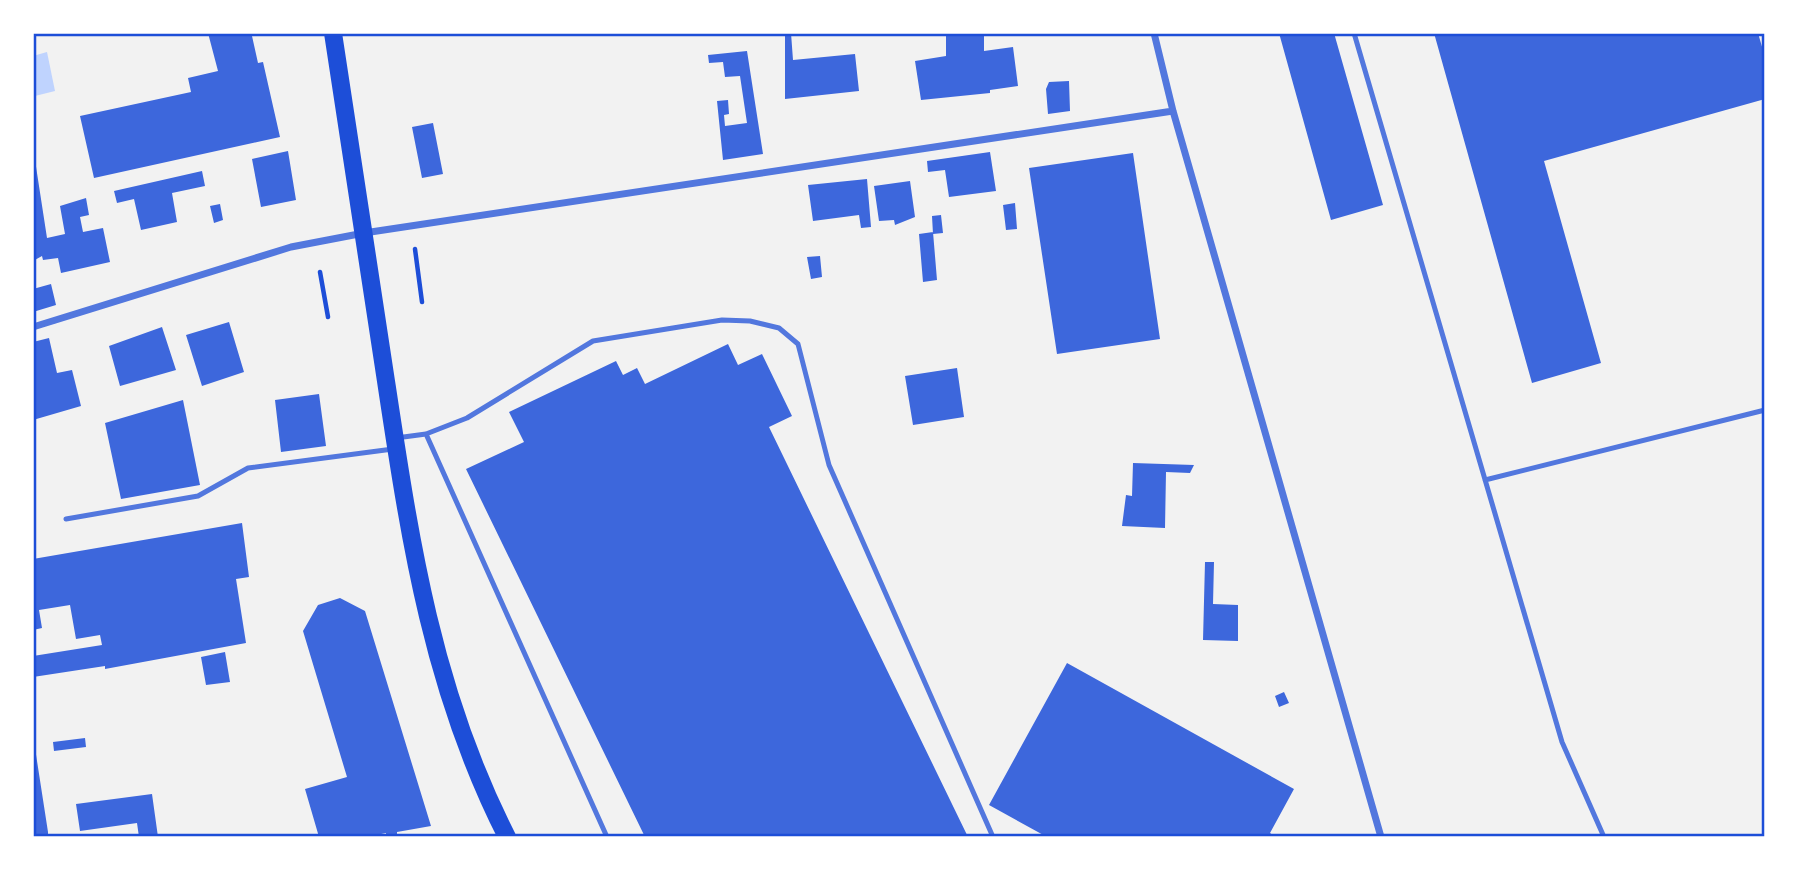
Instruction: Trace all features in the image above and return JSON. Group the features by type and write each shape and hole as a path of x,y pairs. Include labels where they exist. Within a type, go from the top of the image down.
{"main road":[{"path":"333,33 395,444 435,653 450,705 507,837"}],"street":[{"path":"1154,33 1173,111 1381,837"},
{"path":"33,327 291,247 364,233 1173,111"}],"lane":[{"path":"1354,33 1563,742 1604,837"},
{"path":"66,519 198,496 248,468 395,444 426,434 467,418 593,341 722,320 750,321 779,328 798,344 829,465 993,837"},
{"path":"1485,480 1765,410"},
{"path":"426,434 607,837"}],"path":[{"path":"415,249 422,302"},
{"path":"320,272 328,317"}],"water":[{"path":"47,52 55,91 35,96 33,56"}],"building":[{"path":"208,33 252,36 258,63 263,62 280,137 94,178 80,116 191,92 188,78 218,71"},
{"path":"785,33 791,33 793,60 855,54 859,91 785,99"},
{"path":"946,33 984,33 984,51 1013,47 1018,86 990,90 990,93 921,100 915,61 946,56"},
{"path":"1279,33 1334,33 1383,205 1331,220"},
{"path":"1434,33 1758,33 1765,57 1765,99 1544,161 1601,363 1532,383"},
{"path":"747,51 763,154 723,160 717,101 728,100 729,114 724,115 725,126 747,123 740,76 725,77 723,62 709,63 708,55"},
{"path":"1069,81 1070,111 1048,114 1046,89 1049,82"},
{"path":"433,123 443,174 422,178 412,127"},
{"path":"288,151 296,200 261,207 252,159"},
{"path":"990,152 996,191 949,197 945,170 928,172 927,161"},
{"path":"1133,153 1160,339 1057,354 1029,168"},
{"path":"35,160 47,238 65,234 60,206 86,198 89,215 80,217 83,232 103,228 110,262 61,273 58,258 43,260 42,256 33,261"},
{"path":"202,171 205,186 172,193 177,222 141,230 134,199 117,203 114,191"},
{"path":"867,179 871,227 861,228 859,215 813,221 808,185"},
{"path":"910,181 915,217 895,225 894,220 879,221 874,186"},
{"path":"1015,203 1017,229 1006,230 1003,205"},
{"path":"220,204 223,220 214,223 210,206"},
{"path":"941,215 943,233 933,234 932,216"},
{"path":"933,232 937,280 923,282 919,234"},
{"path":"820,256 822,277 811,279 807,257"},
{"path":"51,284 56,305 33,312 33,289"},
{"path":"229,322 244,372 202,386 186,335"},
{"path":"162,327 176,370 120,386 109,346"},
{"path":"49,338 57,373 72,370 81,406 33,420 33,342"},
{"path":"728,344 738,365 762,354 792,416 769,427 968,837 645,837 466,469 524,442 509,412 616,361 623,375 637,368 645,384"},
{"path":"957,368 964,417 913,425 905,376"},
{"path":"319,394 326,446 281,452 275,400"},
{"path":"183,400 200,485 121,499 105,423"},
{"path":"1133,463 1194,465 1190,473 1166,472 1165,528 1122,526 1126,495 1132,496"},
{"path":"242,523 249,577 236,579 246,643 105,669 105,666 33,677 33,656 102,645 100,635 76,639 70,605 39,610 42,628 33,630 33,559"},
{"path":"1205,562 1214,562 1213,604 1238,605 1238,641 1203,640"},
{"path":"340,598 365,611 431,826 397,832 397,837 386,837 386,833 367,837 319,837 305,789 347,777 303,631 318,605"},
{"path":"225,652 230,682 206,685 201,657"},
{"path":"1067,663 1294,789 1270,833 1275,837 1047,837 989,805"},
{"path":"1284,692 1289,703 1279,707 1275,696"},
{"path":"85,738 86,747 54,751 53,742"},
{"path":"35,748 48,832 48,837 33,837"},
{"path":"152,794 158,837 139,837 137,823 80,831 76,804"}]}
